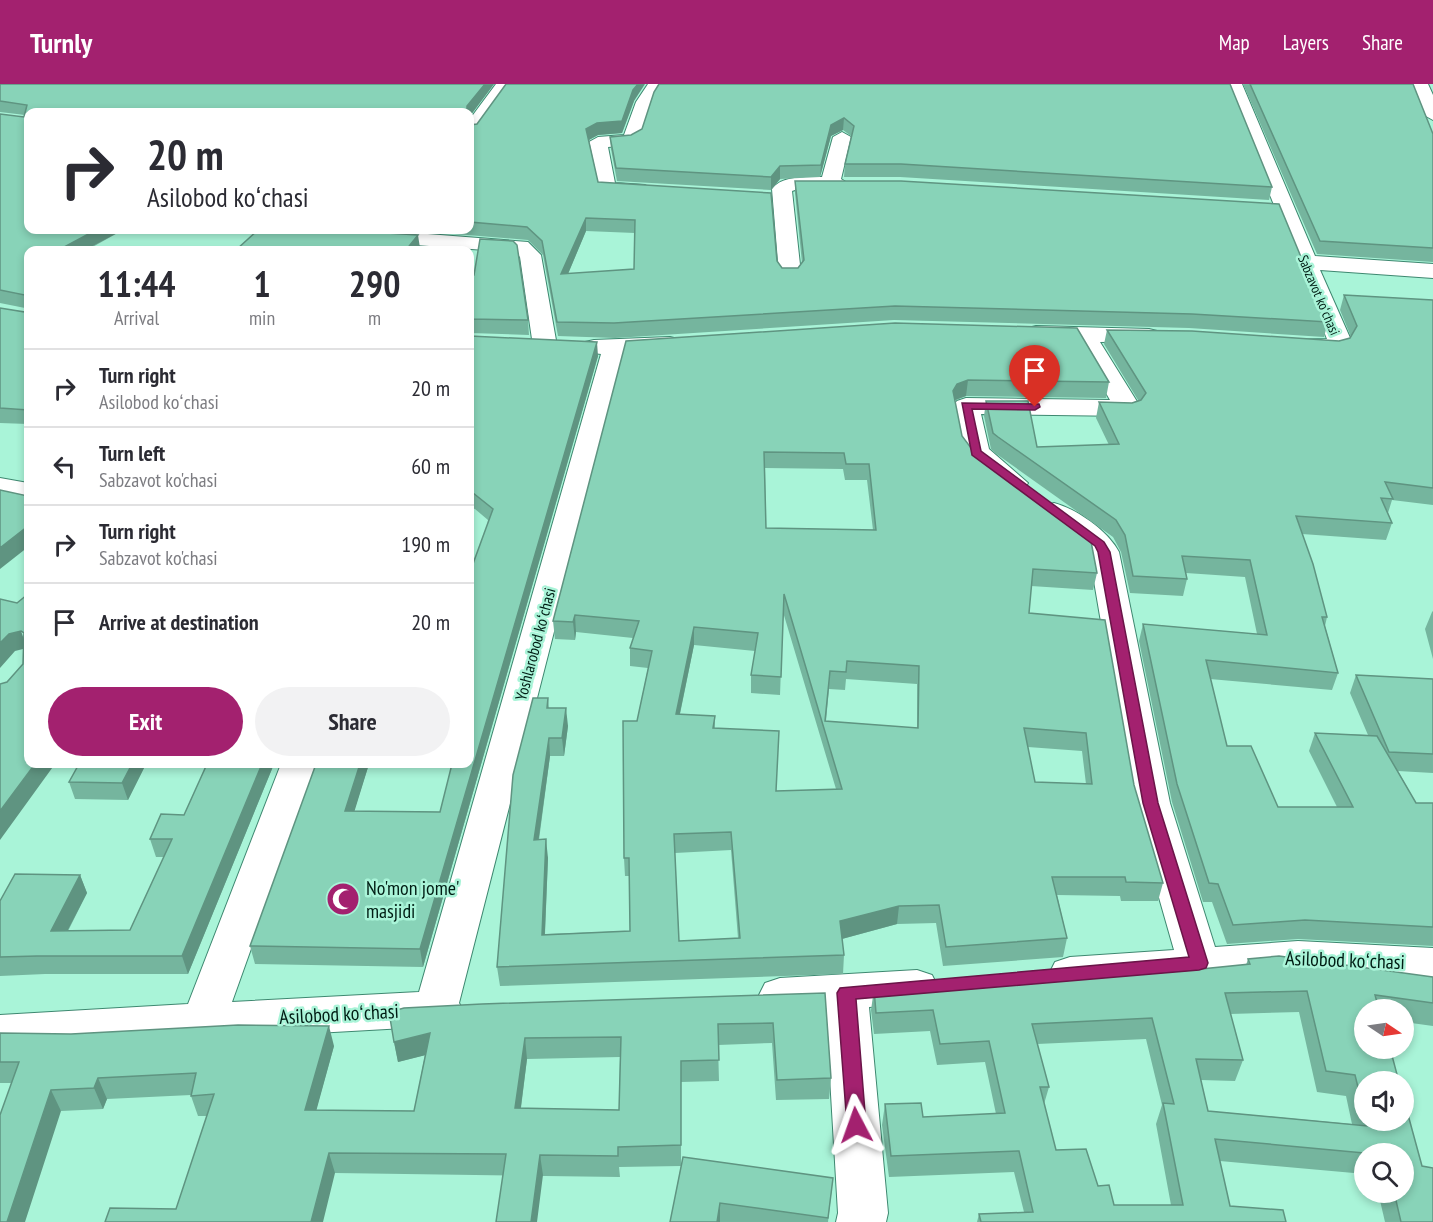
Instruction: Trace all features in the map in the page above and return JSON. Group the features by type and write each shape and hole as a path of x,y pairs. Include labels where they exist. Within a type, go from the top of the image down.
{"street":[{"path":"474,125 505,84"},
{"path":"656,84 644,102 631,140 598,142 606,188 665,192"},
{"name":"Sabzavot koʻchasi","path":"1234,84 1305,262 1339,340 1335,347 1269,343"},
{"path":"1420,84 1433,114"},
{"path":"830,184 842,137"},
{"path":"790,274 782,189 787,185 853,185"},
{"path":"759,197 782,199"},
{"path":"1262,207 1285,209"},
{"path":"379,236 404,234 521,246 530,255 545,346"},
{"path":"1305,262 1433,271"},
{"path":"1017,332 1166,336"},
{"path":"1084,335 1128,408 966,406 976,452 984,461 1100,544 1104,552 1150,803 1199,963"},
{"path":"513,344 615,347 696,342"},
{"name":"Yoshlarobod koʻchasi","path":"455,1007 615,347"},
{"path":"0,486 24,491"},
{"path":"203,1021 298,768"},
{"name":"Asilobod koʻchasi","path":"1035,977 1298,957 1433,964"},
{"path":"741,997 846,993 952,984"},
{"path":"846,993 863,1213 861,1222"},
{"name":"Asilobod koʻchasi","path":"0,1033 455,1007"}],"building":[{"path":"0,84 485,84 467,108 26,108 27,105 0,101"},
{"path":"506,84 638,84 633,90 622,121 597,123 586,129 598,182 771,193 777,261 782,268 798,268 804,260 795,181 901,181 1279,204 1328,322 1192,314 895,306 614,323 557,322 542,241 527,227 474,222 474,124 477,124","holes":["586,218 635,220 634,269 561,274"]},
{"path":"659,84 1230,84 1272,187 901,164 845,164 854,126 844,118 831,125 821,165 780,166 771,177 616,168 610,137 631,135 642,129 654,92"},
{"path":"1250,84 1413,84 1433,134 1433,248 1320,241"},
{"path":"0,114 24,117 24,234 88,234 66,246 24,246 24,295 0,290"},
{"path":"254,234 418,235 409,246 240,246"},
{"path":"480,239 513,241 517,245 528,320 474,319 474,275"},
{"path":"1344,295 1433,300 1433,488 1385,482 1393,499 1381,498 1392,523 1296,516 1313,564 1327,617 1322,617 1338,673 1206,660 1227,746 1251,746 1278,807 1353,807 1315,733 1377,736 1416,803 1433,803 1433,927 1305,920 1233,925 1218,884 1209,883 1177,784 1143,624 1267,635 1250,560 1182,556 1187,579 1133,576 1125,535 1116,520 993,433 986,401 1028,401 1037,447 1119,444 1099,402 1132,403 1141,400 1146,393 1107,330 1192,331 1339,341 1350,338 1357,326"},
{"path":"0,308 24,312 24,410 0,408"},
{"path":"895,323 1077,328 1109,382 968,380 957,384 953,391 962,436 974,452 1090,536 1097,573 1033,569 1029,613 1105,620 1134,785 1163,883 1126,882 1125,877 1052,877 1067,938 946,947 939,905 899,906 840,921 844,955 497,967 513,775 533,698 548,698 547,708 566,708 562,738 549,738 534,840 546,839 542,935 630,931 629,858 624,858 623,721 637,721 652,651 630,648 639,621 575,615 573,622 553,621 626,341","holes":["764,452 844,453 846,464 869,464 876,530 766,528","784,594 842,789 776,791 779,731 713,728 715,716 676,714 694,627 758,633 751,675 781,677","847,661 919,666 918,728 825,721 830,671 846,672","1024,728 1086,733 1092,784 1035,782","731,832 740,938 679,941 674,834"]},
{"path":"474,336 597,342 474,764 474,561 493,509 474,494"},
{"path":"0,490 24,495 24,529 0,548"},
{"path":"24,597 24,633 21,631 9,634 0,643 0,599 17,603"},
{"path":"24,633 24,768 32,768 0,811 0,684 7,682 23,664"},
{"path":"1356,675 1433,679 1433,754 1389,752"},
{"path":"77,768 130,768 122,783 69,782"},
{"path":"205,768 260,768 182,956 0,957 0,901 15,874 80,875 51,931 130,930 172,839 150,839 161,814 184,815"},
{"path":"315,768 359,768 345,811 440,812 451,768 473,768 420,949 250,946"},
{"path":"1279,956 1433,977 1433,1003 1375,995 1376,999 1354,999 1354,1059 1393,1059 1396,1071 1354,1071 1354,1075 1326,1071 1307,991 1225,993 1243,1060 1196,1059 1208,1111 1354,1125 1354,1131 1412,1131 1422,1166 1433,1168 1433,1222 1401,1222 1397,1203 1414,1203 1414,1143 1354,1143 1354,1152 1215,1139 1230,1206 1283,1210 1286,1222 981,1222 979,1214 1033,1212 1019,1151 891,1156 885,1104 921,1103 923,1117 1005,1113 989,1041 940,1044 933,1010 876,1013 874,989 1109,970 1181,971 1250,964 1248,959","holes":["1152,1018 1174,1104 1163,1103 1183,1205 1114,1205 1109,1185 1098,1186 1086,1149 1056,1150 1040,1087 1049,1087 1032,1024"]},
{"path":"825,993 831,1078 777,1080 773,1023 718,1024 719,1060 681,1061 681,1145 618,1147 618,1156 540,1155 531,1222 496,1222 506,1154 329,1153 311,1222 105,1222 110,1208 176,1209 214,1094 191,1096 196,1073 98,1078 94,1088 51,1090 7,1222 0,1222 0,1115 19,1062 0,1062 0,1033 71,1034 238,1025 329,1026 305,1110 414,1111 430,1033 394,1042 389,1012 404,1008","holes":["621,1037 619,1110 515,1108 525,1038"]},
{"path":"683,1157 833,1178 828,1218 720,1203 717,1222 670,1222"}],"place":[{"name":"No'mon jome' masjidi","path":"343,899"}],"route":[{"path":"856,1125 846,993 1199,963 1150,803 1104,552 1100,544 984,461 976,452 966,406 1035,407"}]}
